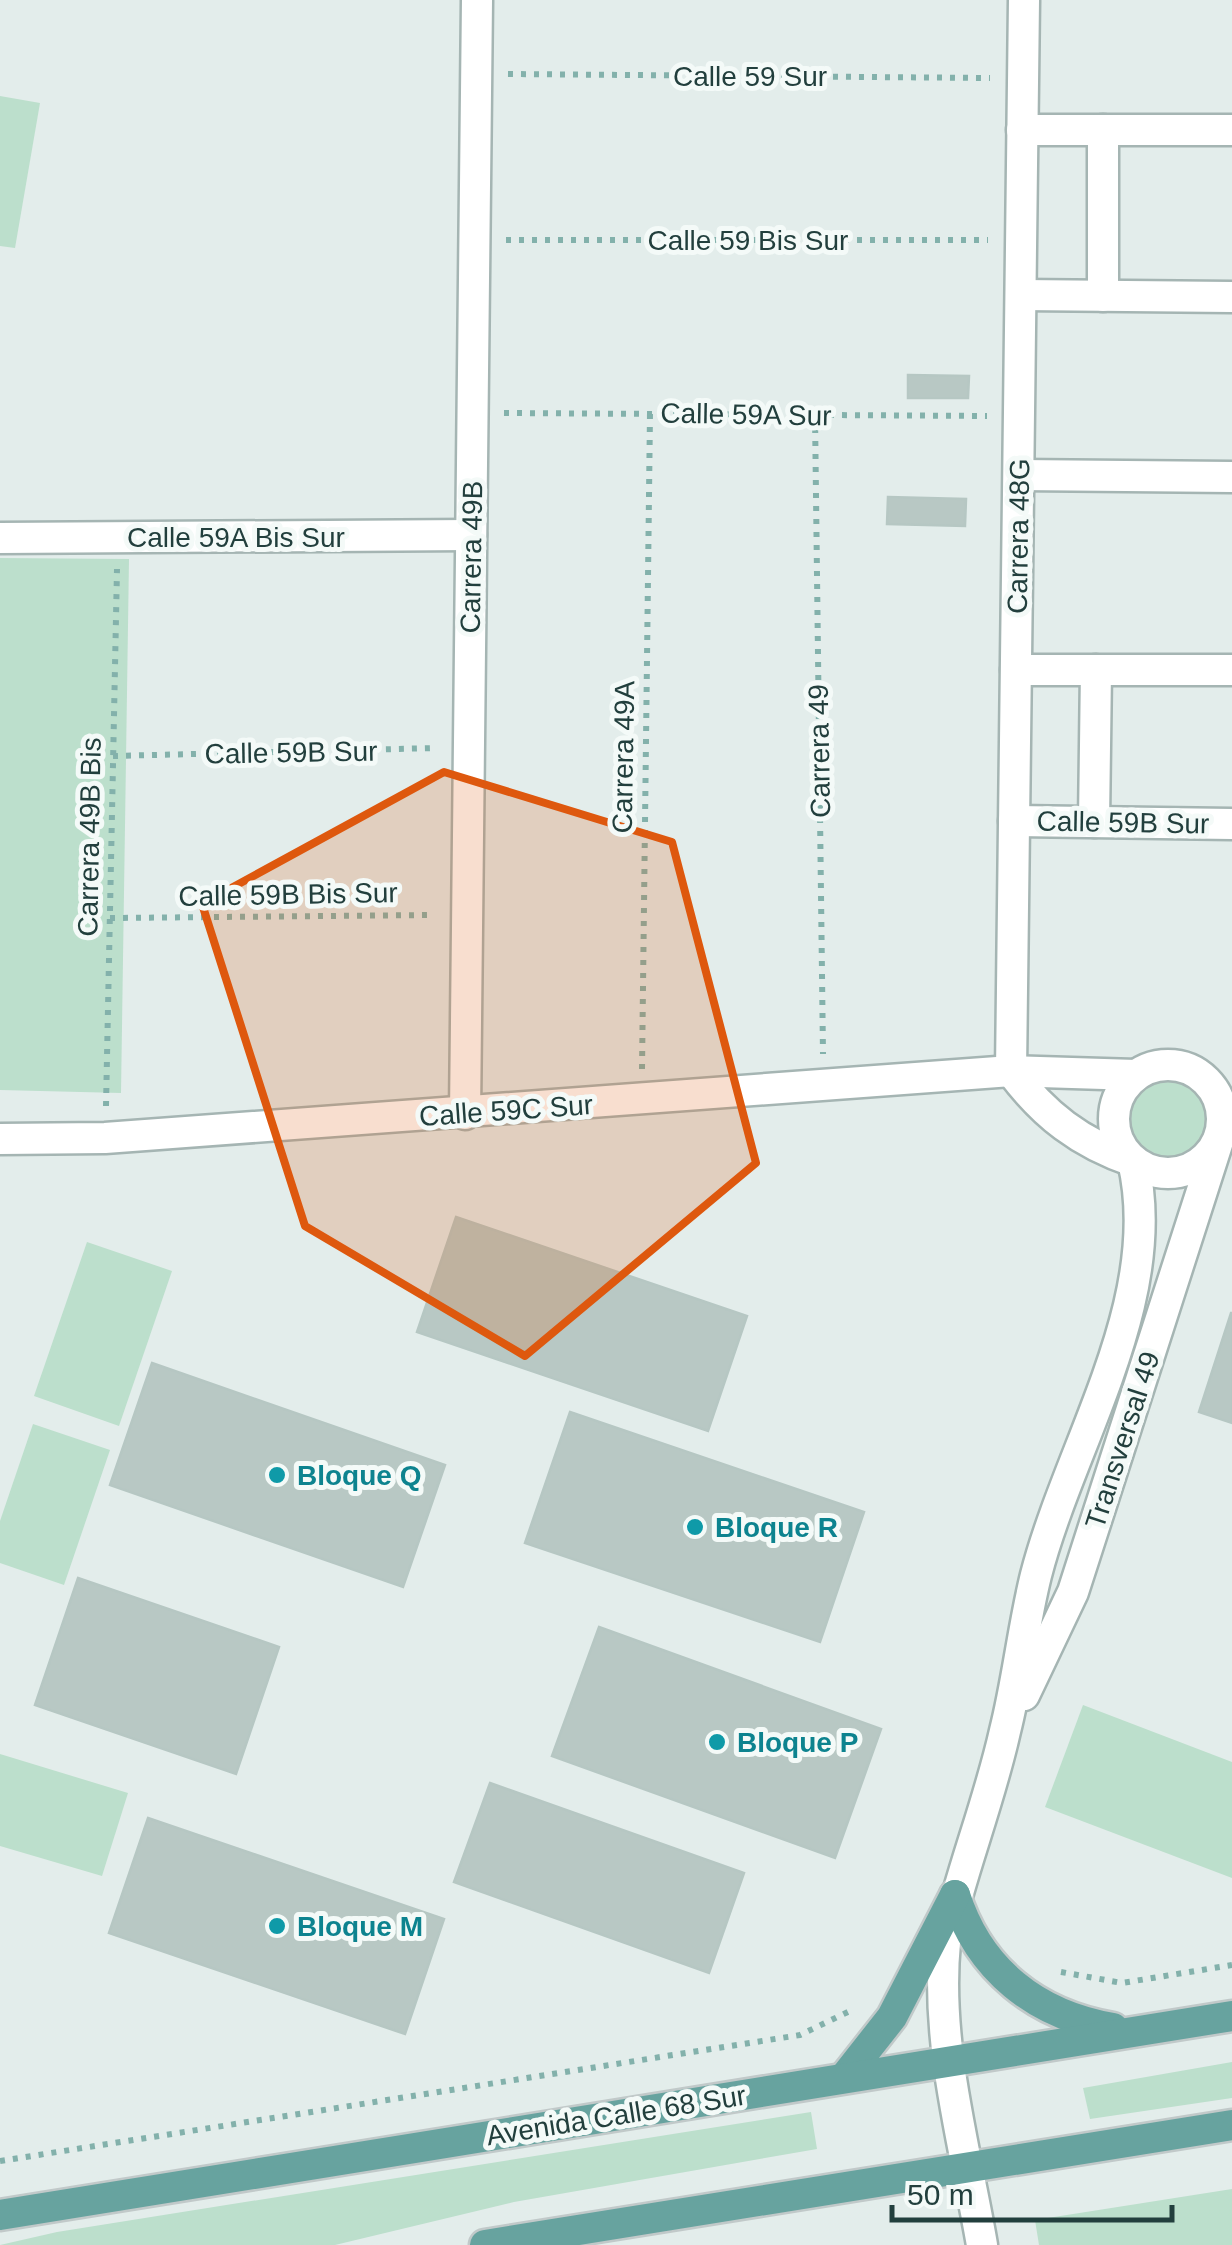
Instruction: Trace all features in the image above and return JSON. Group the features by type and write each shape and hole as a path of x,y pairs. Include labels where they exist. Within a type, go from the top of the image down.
{"main road":[{"path":"955,1895 980,1950 1021,1993 1060,2015 1136,2032"},
{"path":"844,2078 892,2016 955,1895"},
{"name":"Avenida Calle 68 Sur","path":"0,2214 1232,2016"},
{"path":"484,2245 1232,2125"}],"street":[{"name":"Carrera 49B","path":"465,1114 478,0"},
{"name":"Carrera 48G","path":"1011,1071 1024,0"},
{"path":"1022,130 1232,130"},
{"path":"1103,130 1103,296"},
{"path":"1021,295 1232,297"},
{"path":"1018,474 1232,476"},
{"name":"Calle 59A Bis Sur","path":"0,538 472,535"},
{"path":"1016,670 1232,670"},
{"path":"1094,822 1096,670"},
{"name":"Calle 59B Sur","path":"1014,821 1232,824"},
{"path":"1011,1071 1036,1104 1064,1127 1088,1143 1151,1172 1178,1172 1203,1161 1225,1134 1219,1077 1168,1064 1136,1075 1118,1096 1114,1113 1119,1144 1132,1161"},
{"name":"Calle 59C Sur","path":"0,1139 105,1138 465,1114 1011,1071 1136,1075"},
{"name":"Transversal 49","path":"1005,1733 1074,1592 1225,1134"},
{"name":"Transversal 49","path":"969,2167 948,2061 942,1977 955,1895 1005,1733 1036,1574 1124,1318 1141,1244 1142,1222 1132,1161"},
{"path":"1092,1418 1126,1428"},
{"path":"969,2167 982,2245"}],"path":[{"name":"Calle 59 Sur","path":"477,74 1023,78"},
{"name":"Calle 59 Bis Sur","path":"475,240 1021,240"},
{"name":"Calle 59A Sur","path":"473,412 1019,417"},
{"name":"Carrera 49A","path":"642,1100 650,414"},
{"name":"Carrera 49","path":"815,415 824,1088"},
{"name":"Carrera 49B Bis","path":"105,1138 118,538"},
{"name":"Calle 59B Sur","path":"113,756 469,747"},
{"name":"Calle 59B Bis Sur","path":"110,918 467,915"},
{"path":"1054,1970 1122,1983 1232,1965"},
{"path":"0,2161 800,2035 862,2005"}],"highlighted area":[{"path":"444,772 672,842 756,1163 525,1356 305,1226 202,904"}],"green space":[{"path":"0,96 40,103 15,248 0,246"},
{"path":"0,558 129,559 121,1093 0,1090"},
{"path":"1168,1065 1189,1069 1206,1081 1218,1098 1222,1119 1218,1140 1206,1157 1189,1169 1168,1173 1147,1169 1130,1157 1118,1140 1114,1119 1118,1098 1130,1081 1147,1069"},
{"path":"87,1242 172,1271 119,1426 34,1396"},
{"path":"33,1424 110,1450 64,1585 0,1563 0,1521"},
{"path":"1083,1705 1232,1762 1232,1878 1045,1807"},
{"path":"0,1754 128,1793 102,1876 0,1846"},
{"path":"1232,2062 1232,2098 1090,2119 1083,2088"},
{"path":"811,2112 817,2149 514,2202 335,2245 0,2245 57,2232"},
{"path":"1232,2189 1232,2245 1039,2245 1035,2220"}],"building":[{"path":"908,375 969,376 968,398 908,398"},
{"path":"888,497 966,499 965,526 887,524"},
{"path":"456,1217 747,1316 708,1431 417,1332"},
{"path":"1232,1313 1232,1423 1199,1412"},
{"name":"Bloque Q","path":"152,1363 445,1465 403,1587 110,1485"},
{"name":"Bloque R","path":"570,1412 864,1512 820,1642 525,1543"},
{"path":"78,1578 279,1647 236,1774 35,1705"},
{"name":"Bloque P","path":"599,1627 881,1729 835,1858 552,1756"},
{"path":"490,1783 744,1873 709,1973 454,1882"},
{"name":"Bloque M","path":"148,1818 444,1919 405,2034 109,1933"}],"place":[{"name":"Bloque Q","path":"277,1475"},
{"name":"Bloque R","path":"695,1527"},
{"name":"Bloque P","path":"717,1742"},
{"name":"Bloque M","path":"277,1926"}]}
